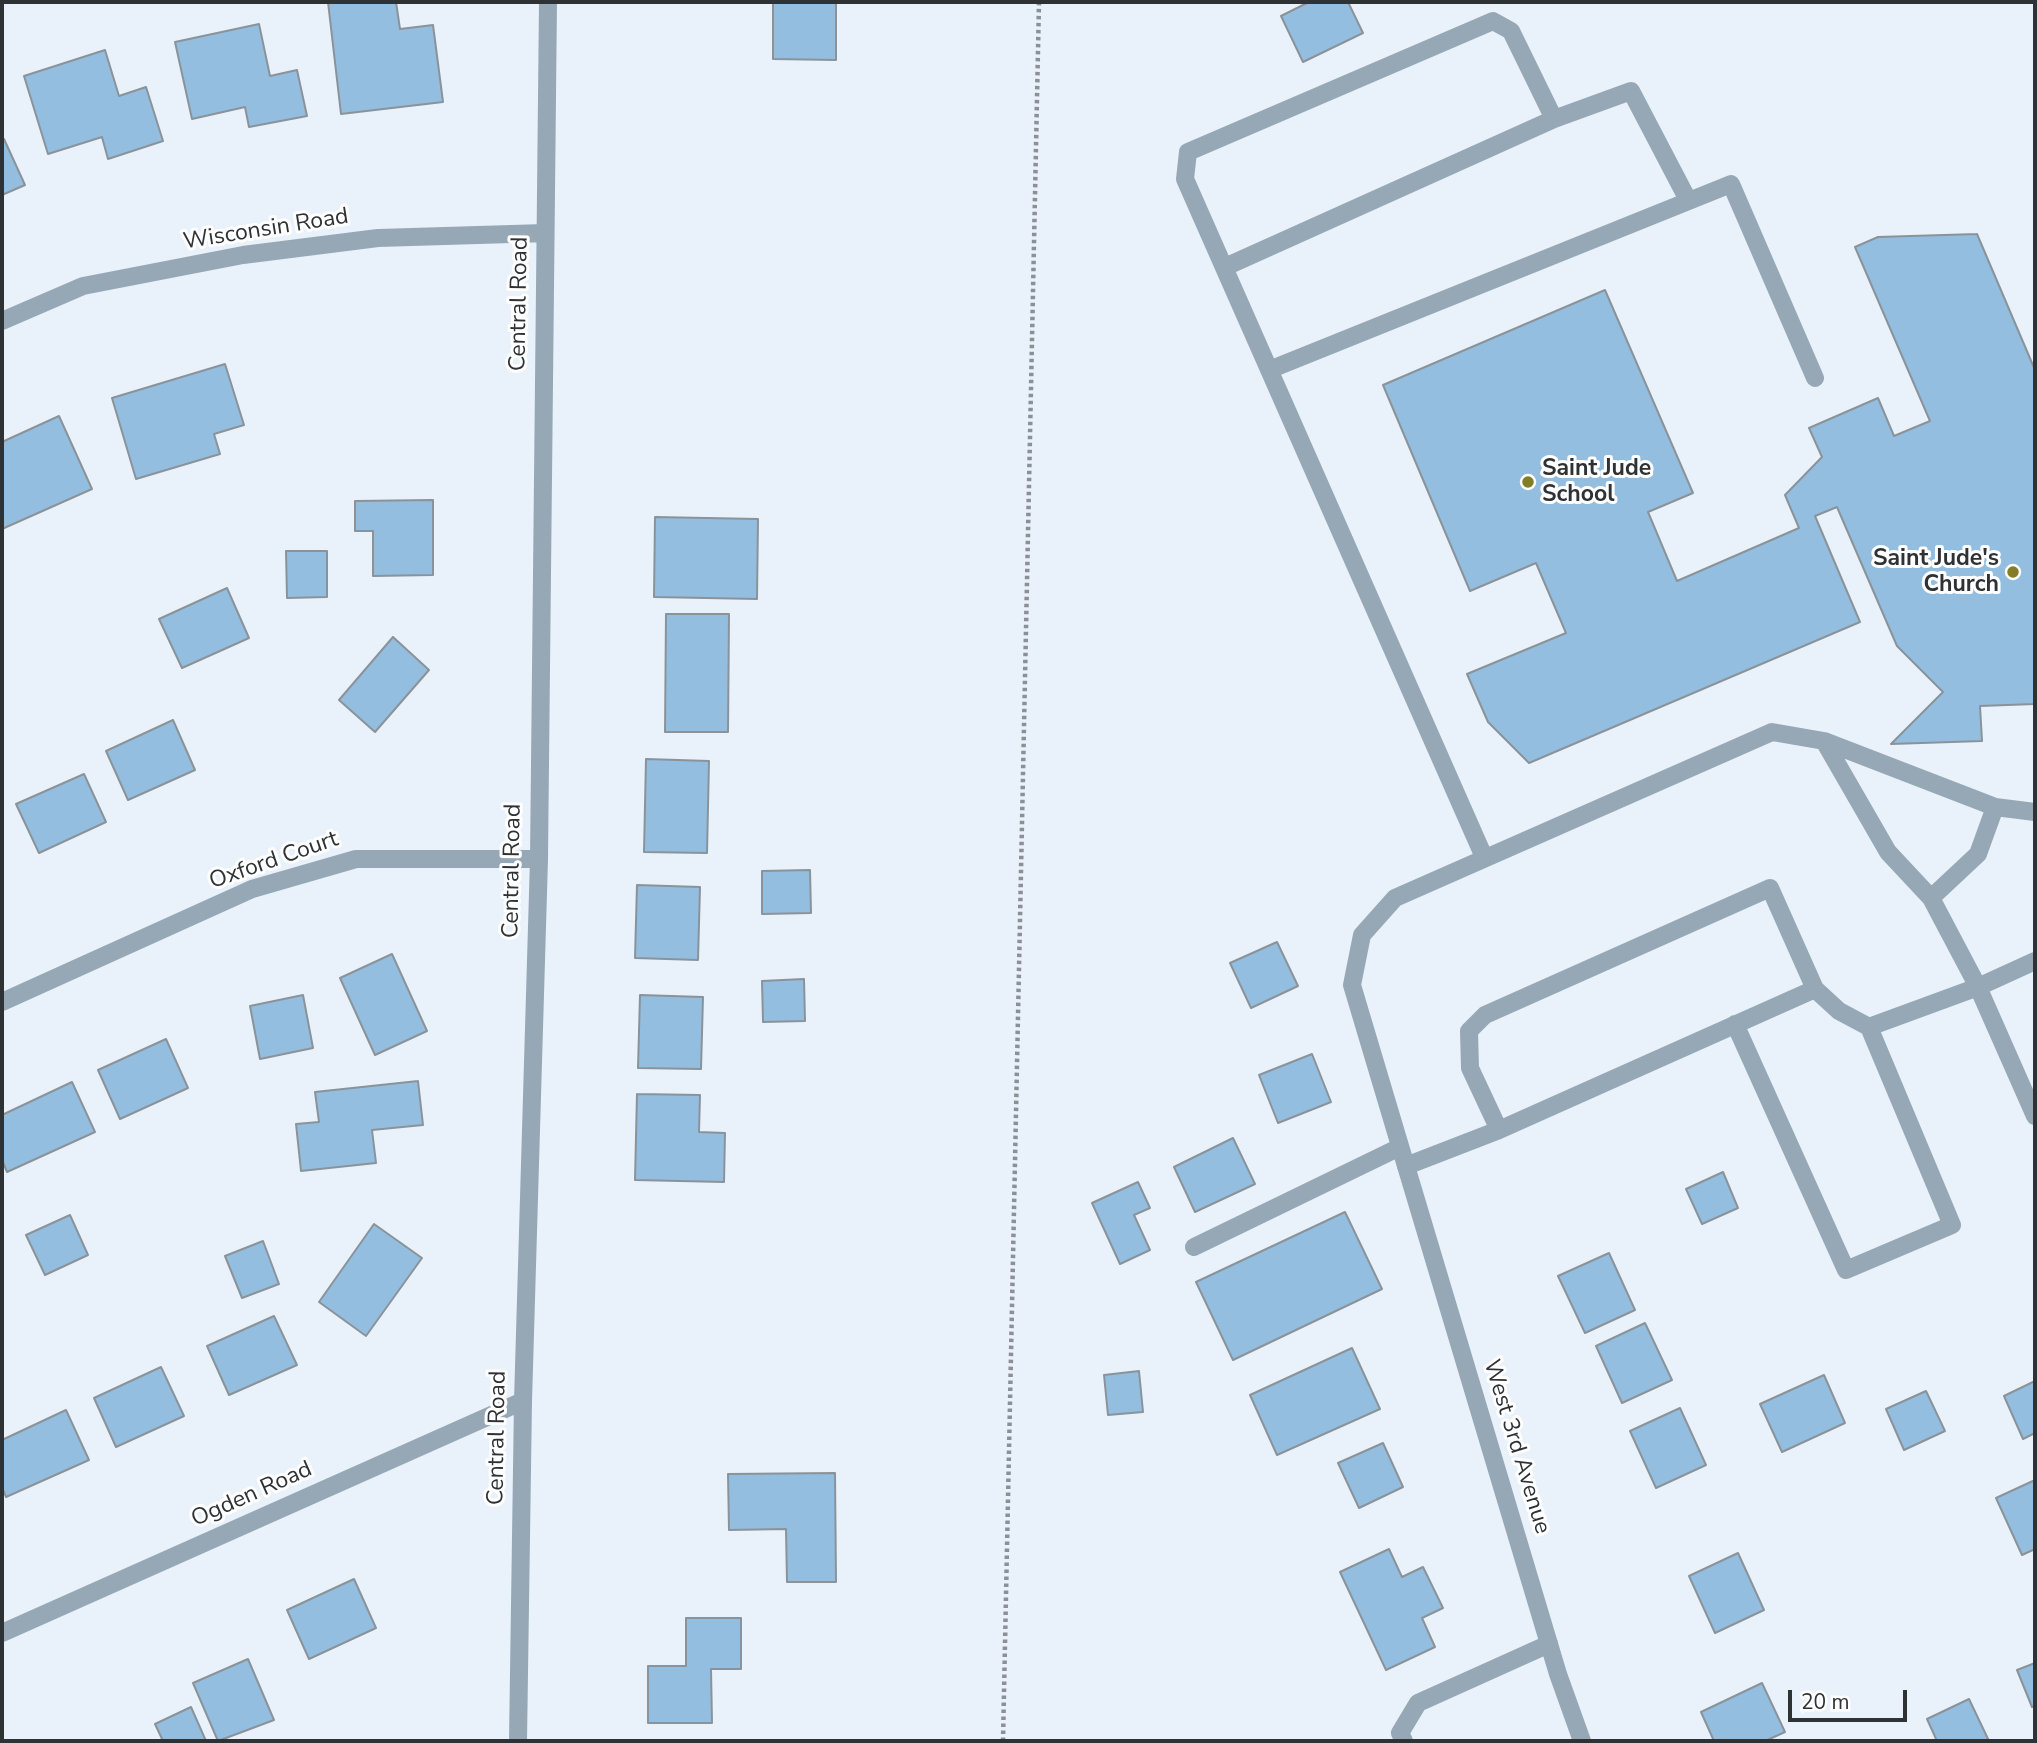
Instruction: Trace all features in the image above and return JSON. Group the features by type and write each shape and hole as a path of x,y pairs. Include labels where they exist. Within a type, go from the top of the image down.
{"street":[{"name":"Central Road","path":"518,1741 523,1401 539,859 548,2"},
{"path":"1484,857 1185,179 1188,152 1493,21 1511,31 1554,119"},
{"path":"1225,267 1554,119 1631,91 1688,200"},
{"path":"1269,370 1731,184 1815,378"},
{"name":"Wisconsin Road","path":"2,320 83,286 243,255 379,238 545,233"},
{"name":"West 3rd Avenue","path":"1582,1741 1549,1644 1352,985 1362,935 1395,898 1772,732 1824,741 1995,807 2035,812"},
{"path":"1824,741 1888,852 1931,898 1978,987 2035,1116"},
{"path":"1931,898 1978,854 1995,807"},
{"name":"Oxford Court","path":"2,1002 251,889 356,859 539,859"},
{"path":"1499,1130 1470,1068 1469,1031 1485,1015 1770,888 1815,989 1839,1011 1869,1027 1952,1225 1846,1270 1735,1024"},
{"path":"1869,1027 1978,987 2035,961"},
{"path":"1406,1166 1499,1130 1815,989"},
{"path":"1194,1247 1399,1147"},
{"name":"Ogden Road","path":"2,1633 523,1401"},
{"path":"1404,1741 1400,1733 1418,1703 1549,1644"}],"path":[{"path":"1003,1741 1039,2"}],"building":[{"path":"328,2 396,2 400,29 433,25 443,102 341,114"},
{"path":"773,2 836,2 836,60 773,59"},
{"path":"1309,2 1348,2 1363,33 1303,62 1281,16"},
{"path":"259,24 270,76 297,70 307,116 249,127 245,107 192,119 175,42"},
{"path":"105,50 119,96 146,87 163,141 108,159 102,137 48,154 24,76"},
{"path":"4,139 25,185 2,195 2,140"},
{"path":"1977,234 2035,370 2035,704 1980,706 1982,741 1891,744 1943,692 1897,646 1837,507 1815,516 1860,622 1529,763 1488,722 1467,674 1566,633 1536,563 1470,591 1383,385 1605,290 1693,493 1648,512 1677,581 1799,528 1785,495 1822,457 1809,428 1878,398 1894,436 1930,421 1855,247 1878,237"},
{"path":"225,364 244,425 214,434 220,454 136,479 112,398"},
{"path":"59,416 92,489 2,529 2,442"},
{"path":"433,500 433,575 373,576 373,531 355,531 355,501"},
{"path":"655,517 758,519 757,599 654,597"},
{"path":"286,551 327,551 327,597 287,598"},
{"path":"227,588 249,638 182,668 159,619"},
{"path":"666,614 729,614 728,732 665,732"},
{"path":"393,637 429,670 375,732 339,700"},
{"path":"173,720 195,770 128,800 106,751"},
{"path":"646,759 709,761 707,853 644,852"},
{"path":"84,774 106,822 39,853 16,804"},
{"path":"810,870 811,913 762,914 762,871"},
{"path":"637,885 700,887 698,960 635,958"},
{"path":"1277,942 1298,986 1251,1008 1230,963"},
{"path":"392,954 427,1031 375,1055 340,978"},
{"path":"804,979 805,1021 763,1022 762,981"},
{"path":"303,995 313,1048 260,1059 250,1006"},
{"path":"640,995 703,997 701,1069 638,1068"},
{"path":"166,1039 188,1088 120,1119 98,1070"},
{"path":"1312,1054 1331,1102 1278,1123 1259,1075"},
{"path":"418,1081 423,1125 372,1130 376,1163 301,1171 296,1124 319,1122 315,1092"},
{"path":"72,1082 95,1132 7,1172 2,1160 2,1115"},
{"path":"637,1094 700,1095 699,1132 725,1133 724,1182 635,1180"},
{"path":"1233,1138 1255,1184 1195,1212 1174,1167"},
{"path":"1723,1172 1738,1208 1702,1224 1686,1189"},
{"path":"1138,1182 1150,1208 1134,1215 1150,1250 1120,1264 1092,1203"},
{"path":"1345,1212 1382,1289 1233,1360 1196,1282"},
{"path":"70,1215 88,1255 45,1275 26,1235"},
{"path":"374,1224 422,1258 366,1336 319,1302"},
{"path":"263,1241 279,1284 242,1298 225,1256"},
{"path":"1609,1253 1635,1310 1585,1333 1558,1276"},
{"path":"274,1316 297,1365 229,1395 207,1346"},
{"path":"1645,1323 1672,1380 1622,1403 1596,1346"},
{"path":"1352,1348 1380,1409 1277,1455 1250,1395"},
{"path":"161,1367 184,1416 116,1447 94,1398"},
{"path":"1139,1371 1143,1412 1108,1415 1104,1375"},
{"path":"1824,1375 1845,1423 1782,1452 1760,1404"},
{"path":"2035,1381 2035,1433 2023,1439 2004,1396"},
{"path":"1926,1391 1945,1431 1904,1450 1886,1409"},
{"path":"1680,1408 1706,1465 1656,1488 1630,1431"},
{"path":"66,1410 89,1460 6,1497 2,1487 2,1440"},
{"path":"1383,1443 1403,1487 1359,1508 1338,1463"},
{"path":"835,1473 836,1582 787,1582 786,1529 729,1530 728,1474"},
{"path":"2035,1480 2035,1549 2022,1555 1996,1498"},
{"path":"1389,1549 1402,1577 1423,1567 1443,1608 1422,1618 1435,1647 1386,1670 1340,1572"},
{"path":"1738,1553 1764,1610 1715,1633 1689,1576"},
{"path":"354,1579 376,1628 309,1659 287,1610"},
{"path":"686,1618 741,1618 741,1669 711,1669 712,1723 648,1723 648,1666 686,1666"},
{"path":"248,1659 274,1720 218,1741 193,1683"},
{"path":"2035,1663 2035,1706 2032,1707 2017,1670"},
{"path":"1762,1683 1785,1732 1765,1741 1714,1741 1701,1712"},
{"path":"1969,1699 1989,1741 1937,1741 1927,1719"},
{"path":"191,1707 206,1741 163,1741 155,1724"}],"place":[{"name":"Saint Jude School","path":"1528,482"},
{"name":"Saint Jude's Church","path":"2013,572"}]}
